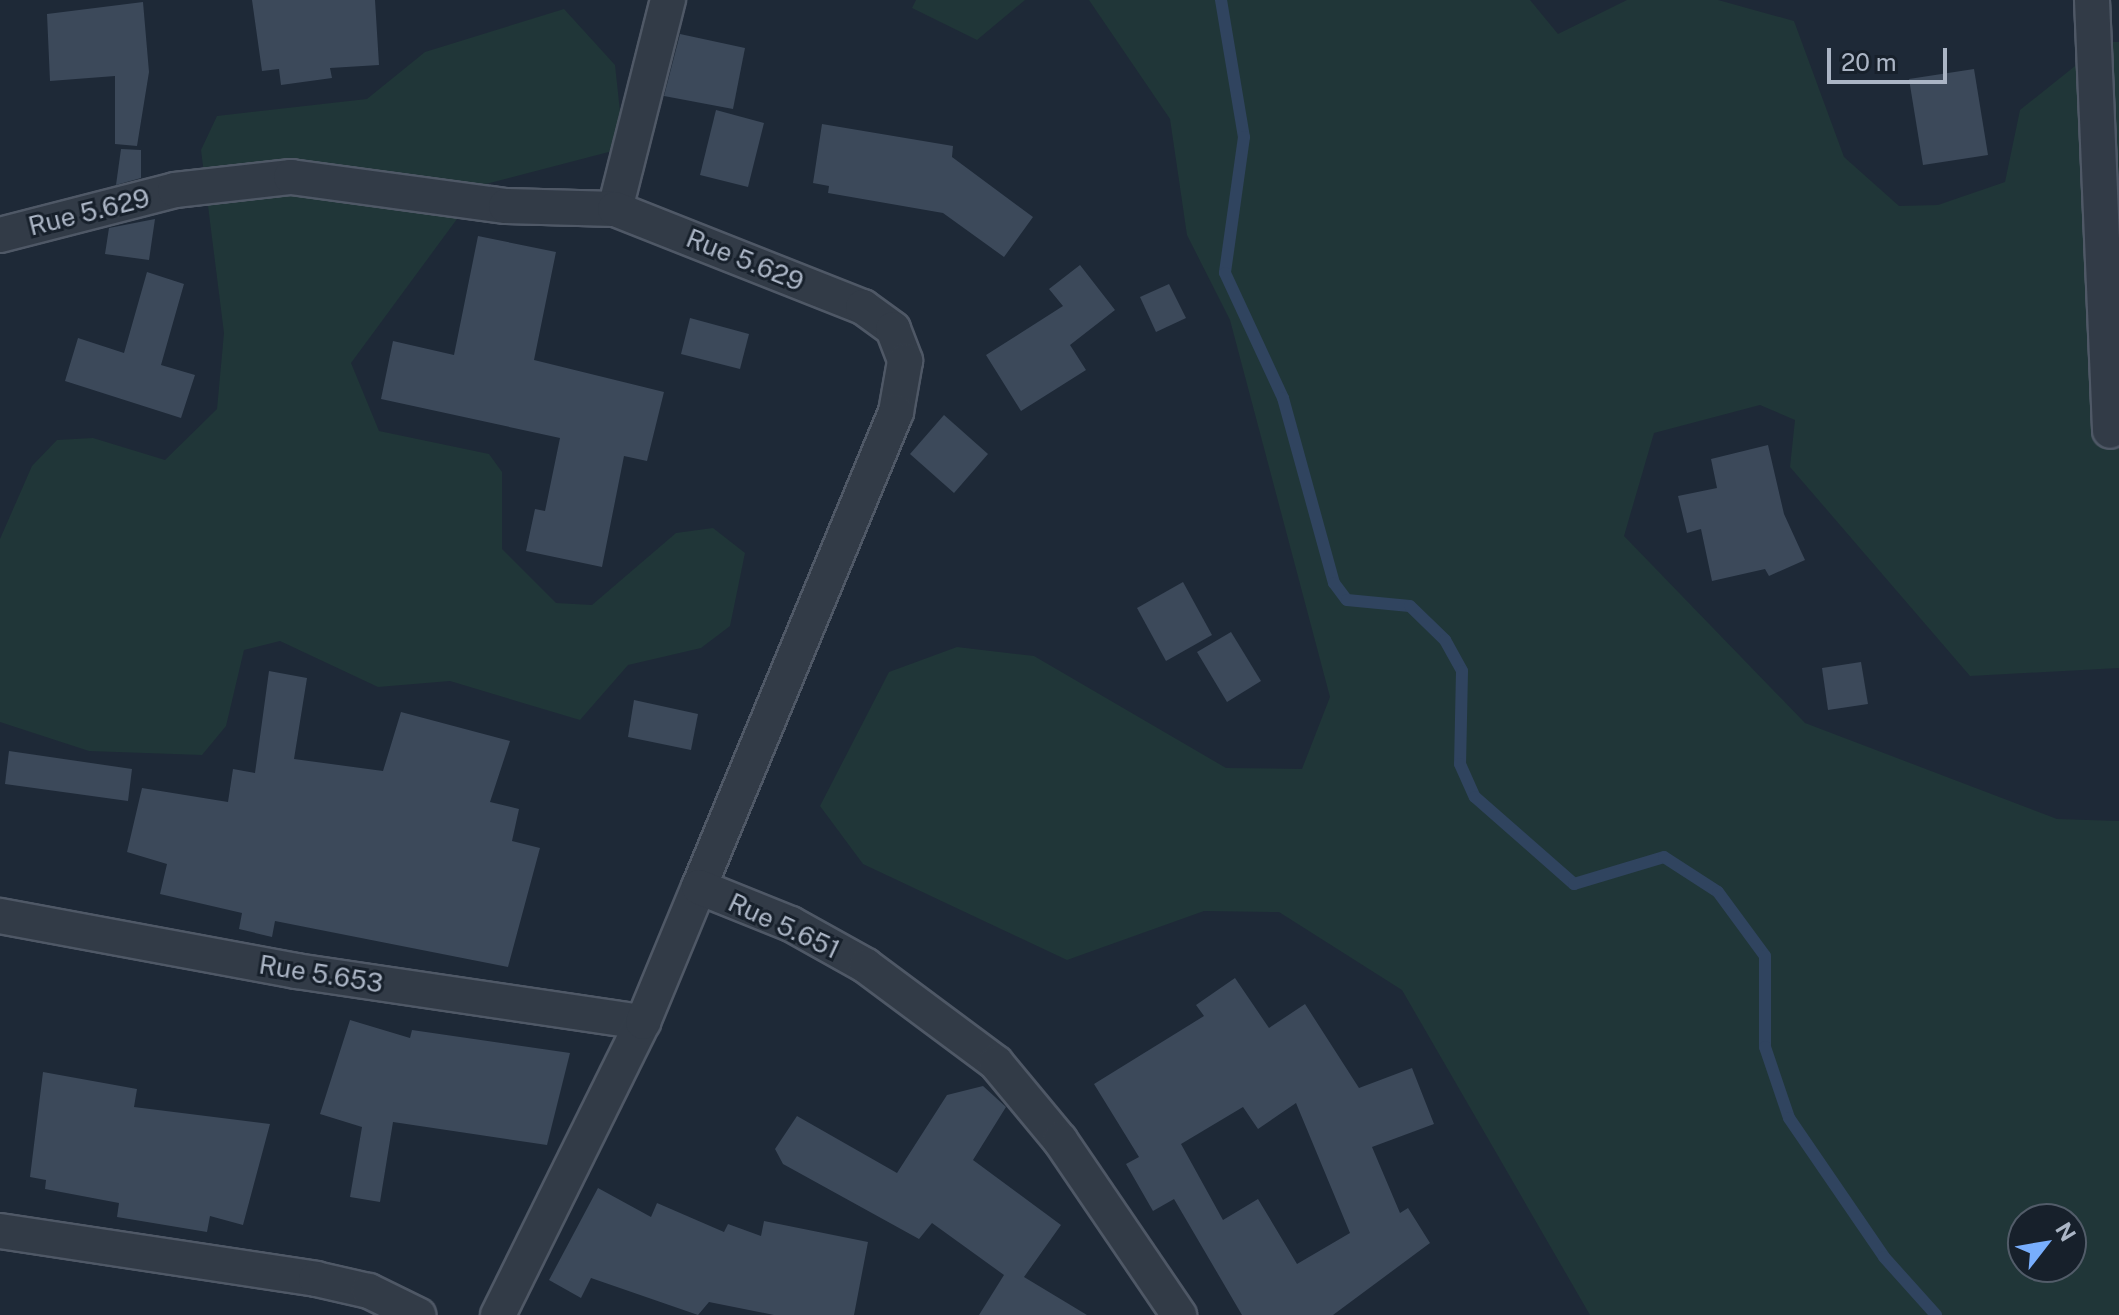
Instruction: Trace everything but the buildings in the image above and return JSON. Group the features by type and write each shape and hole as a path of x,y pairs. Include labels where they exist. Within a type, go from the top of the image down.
{"street":[{"path":"615,209 668,0"},
{"path":"2092,0 2110,431"},
{"name":"Rue 5.629","path":"0,235 175,190 291,177 506,206 615,209 863,307 893,329 905,361 896,412 699,887"},
{"name":"Rue 5.651","path":"498,1315 643,1022 699,887 791,924 866,966 996,1063 1060,1140 1179,1315"},
{"name":"Rue 5.653","path":"0,916 296,971 643,1022"},
{"path":"0,1231 316,1279 369,1291 418,1315"}],"green space":[{"path":"916,0 1025,0 977,40 912,8"},
{"path":"1089,0 1530,0 1558,34 1627,0 1718,0 1794,21 1844,157 1899,206 1938,205 2005,182 2020,110 2105,42 2119,42 2119,668 1970,676 1790,467 1795,420 1760,405 1654,433 1624,536 1805,723 2057,819 2119,821 2119,1315 1590,1315 1402,990 1279,912 1204,911 1067,960 863,864 820,806 889,672 957,647 1034,656 1226,768 1302,769 1330,697 1230,320 1187,235 1170,119"},
{"path":"564,9 615,65 624,148 482,185 351,363 379,431 489,454 502,472 502,549 556,603 592,605 676,533 713,528 745,553 730,626 701,648 628,665 580,720 450,681 378,687 280,641 244,650 226,726 202,755 89,751 0,722 0,539 32,466 57,440 93,438 165,460 217,409 224,333 201,150 217,116 367,99 425,52"}],"waterway":[{"path":"1221,0 1244,137 1225,273 1283,398 1334,583 1347,600 1410,606 1445,640 1462,671 1460,764 1475,797 1574,884 1664,857 1718,892 1765,956 1765,1047 1789,1118 1884,1257 1936,1315"}]}
